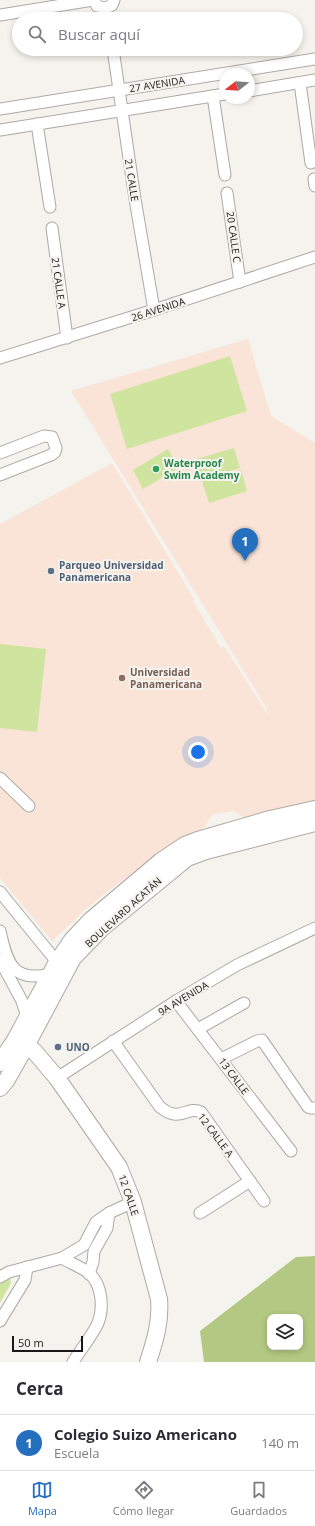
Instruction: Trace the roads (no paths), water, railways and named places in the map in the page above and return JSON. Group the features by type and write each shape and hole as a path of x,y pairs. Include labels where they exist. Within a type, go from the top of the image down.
{"main road":[{"name":"BOULEVARD ACATÁN","path":"0,1088 6,1081 21,1043 27,1017 54,968 72,940 91,920 161,861 184,844 270,819 315,809"},
{"name":"BOULEVARD ACATÁN","path":"0,1064 21,1043 73,958 102,928 175,867 187,858 206,851 315,823"},
{"name":"12 CALLE","path":"21,1043 37,1054 57,1078 120,1167 133,1202 159,1306 156,1334 148,1362"}],"street":[{"path":"19,12 93,0 104,12"},
{"path":"107,12 114,0"},
{"path":"0,15 12,13"},
{"name":"21 CALLE","path":"113,56 154,310"},
{"name":"27 AVENIDA","path":"0,109 315,59"},
{"path":"255,89 315,80"},
{"path":"300,83 312,163"},
{"name":"27 AVENIDA","path":"0,130 219,95"},
{"path":"213,96 225,175"},
{"path":"37,124 50,207"},
{"name":"20 CALLE C","path":"227,193 240,282"},
{"name":"21 CALLE A","path":"52,228 67,338"},
{"name":"26 AVENIDA","path":"0,358 67,338 315,257"},
{"path":"0,453 44,436 52,437 56,448 55,452 51,454 0,475"},
{"path":"0,778 29,806"},
{"path":"0,892 54,968 38,977 29,977 18,972 10,964 1,937"},
{"name":"9A AVENIDA","path":"57,1078 176,1001 237,965 315,928"},
{"path":"0,960 22,1001 27,1017"},
{"name":"13 CALLE","path":"176,1001 292,1151"},
{"path":"198,1029 244,1004"},
{"path":"221,1059 257,1040 262,1040 308,1107 315,1108"},
{"name":"12 CALLE A","path":"113,1041 160,1107 168,1114 174,1115 197,1110 201,1112 264,1201"},
{"path":"200,1213 250,1181"},
{"path":"0,1277 8,1272 62,1258 84,1245 96,1222 109,1213 133,1202"},
{"path":"89,1274 93,1262 94,1250 107,1228 109,1213"},
{"path":"84,1245 94,1250"},
{"path":"62,1258 89,1274 97,1285 101,1297 101,1310 98,1322 73,1362"},
{"path":"0,1321 25,1280 27,1267"}],"place":[{"name":"Waterproof Swim Academy","path":"156,469"},
{"name":"Colegio Suizo Americano","path":"245,561"},
{"name":"Parqueo Universidad Panamericana","path":"51,571"},
{"name":"Universidad Panamericana","path":"122,678"},
{"name":"UNO","path":"58,1047"}]}
